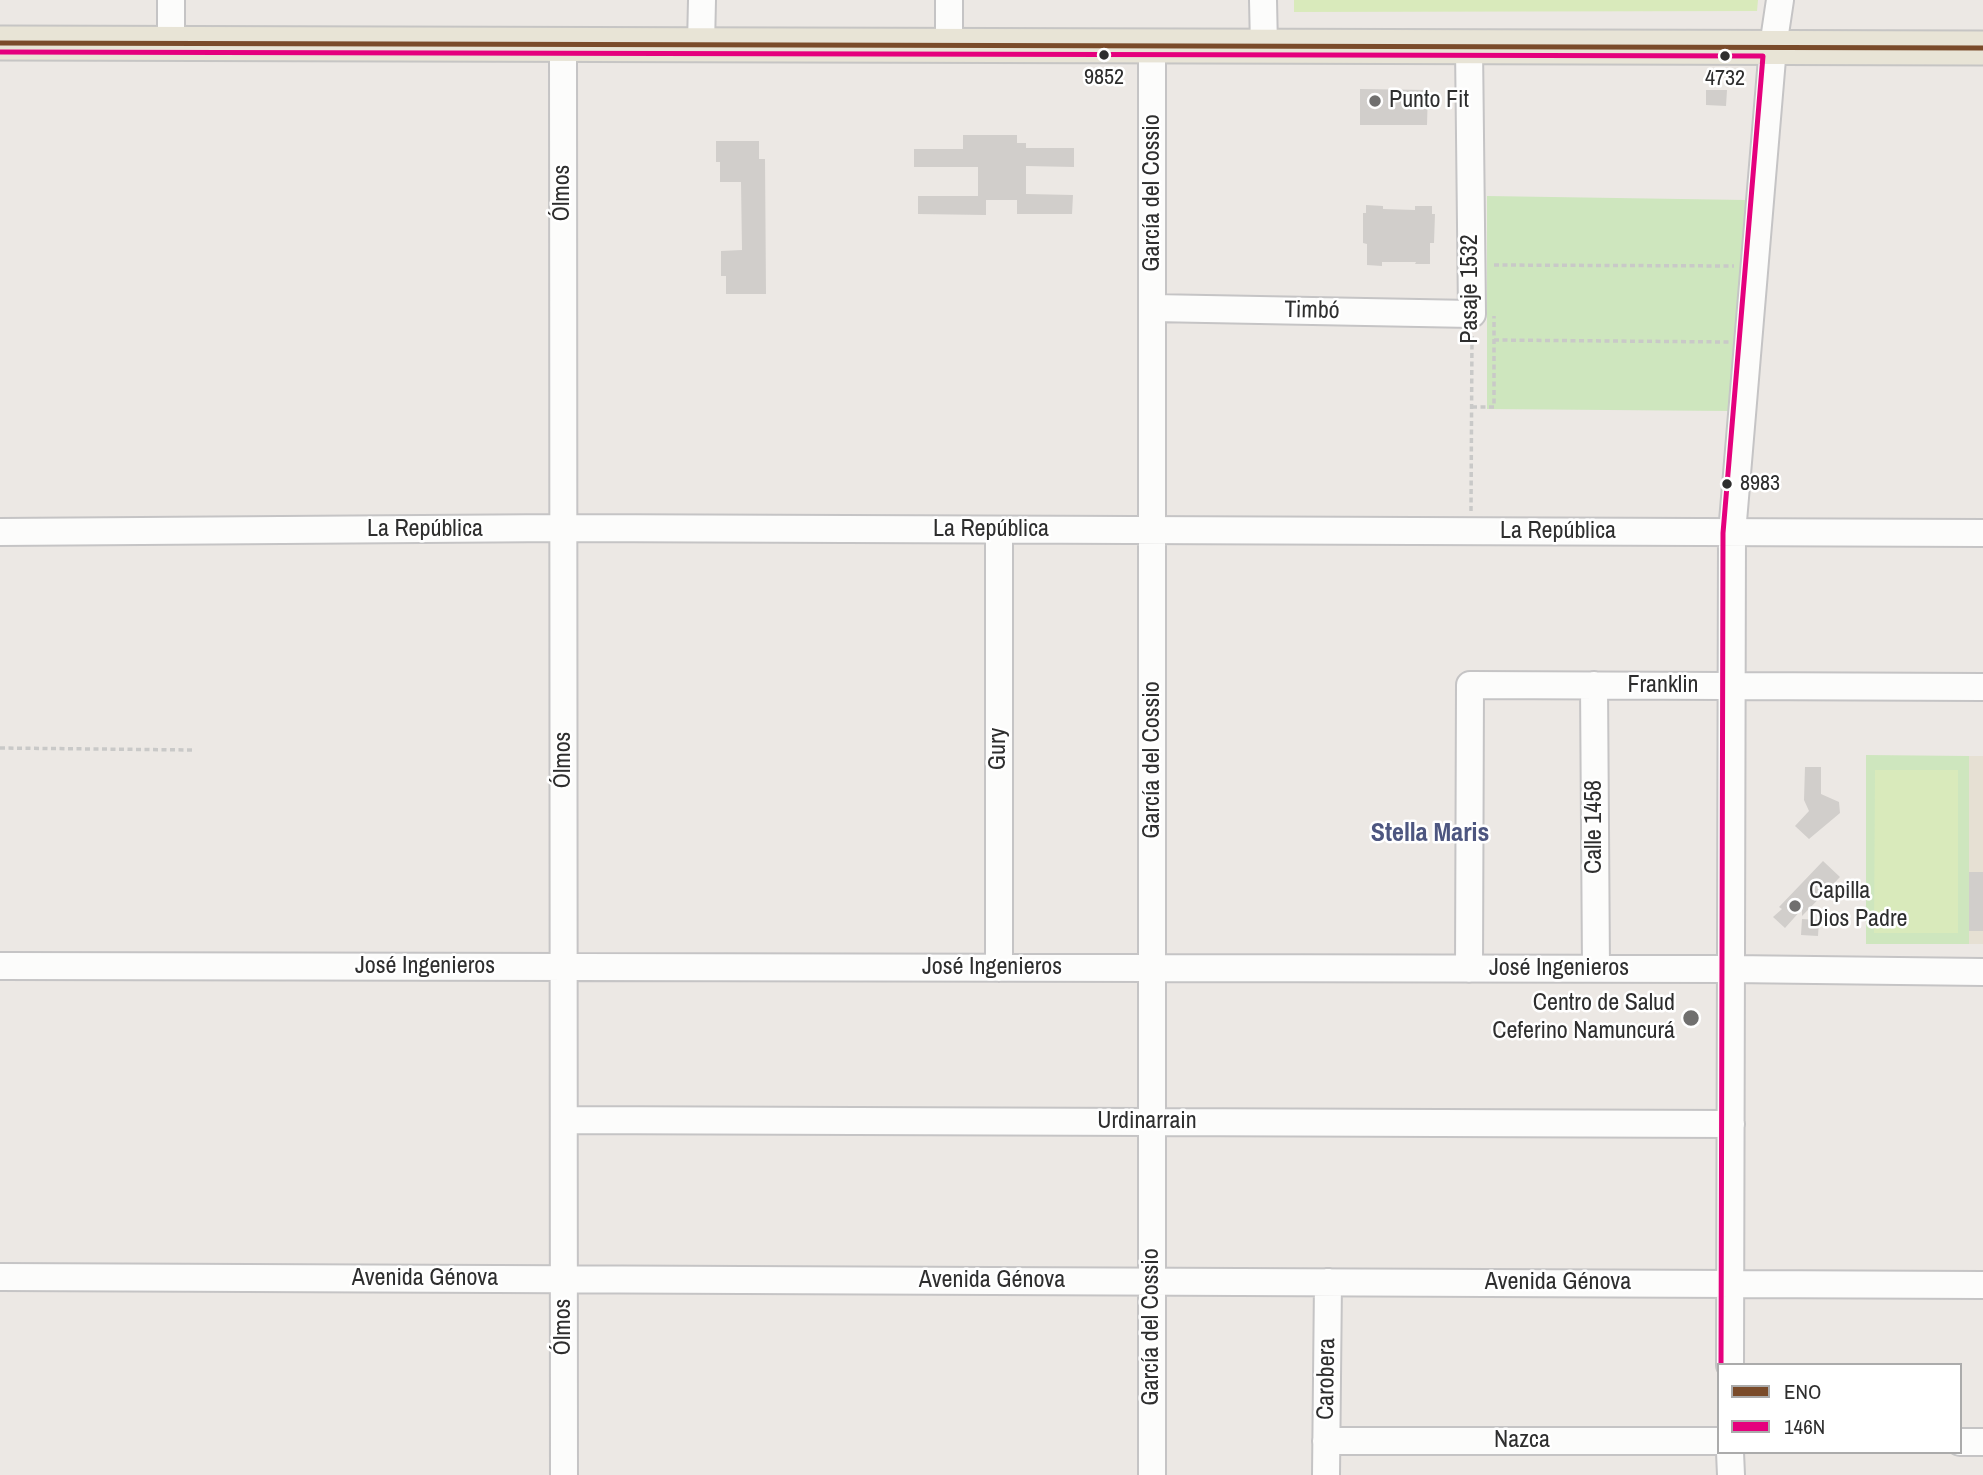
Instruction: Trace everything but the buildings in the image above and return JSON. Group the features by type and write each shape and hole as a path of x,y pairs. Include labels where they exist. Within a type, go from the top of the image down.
{"main road":[{"path":"0,43 1983,48"}],"street":[{"path":"171,0 171,43"},
{"path":"701,45 702,0"},
{"path":"949,0 949,45"},
{"path":"1263,0 1264,46"},
{"path":"1730,1363 1732,533 1773,47 1780,0"},
{"name":"Ólmos","path":"563,44 564,1475"},
{"name":"García del Cossio","path":"1152,1475 1153,46"},
{"name":"Pasaje 1532","path":"1469,47 1472,314"},
{"name":"Timbó","path":"1153,308 1472,314"},
{"name":"La República","path":"0,532 563,528 1983,533"},
{"name":"Gury","path":"999,530 999,968"},
{"name":"Franklin","path":"1469,969 1470,685 1983,687"},
{"name":"Calle 1458","path":"1594,685 1597,969"},
{"name":"José Ingenieros","path":"0,966 1731,969 1983,972"},
{"name":"Urdinarrain","path":"564,1120 1731,1124"},
{"name":"Avenida Génova","path":"0,1277 1983,1285"},
{"name":"Carobera","path":"1326,1475 1328,1282"},
{"name":"Nazca","path":"1326,1441 1717,1441"},
{"path":"1962,1442 1983,1442"},
{"path":"1730,1454 1731,1475"}],"path":[{"path":"1494,265 1736,266"},
{"name":"Pasaje 1532","path":"1471,532 1472,314"},
{"path":"1494,340 1748,343"},
{"path":"0,748 194,750"}],"shaded area":[{"path":"1969,756 1983,756 1983,944 1969,944"}],"green space":[{"path":"1294,0 1758,0 1757,11 1294,12"},
{"path":"1487,196 1746,200 1729,411 1487,409"},
{"path":"1866,755 1969,756 1969,944 1866,944"},
{"path":"1875,770 1958,770 1958,933 1874,933"}],"transit line":[{"name":"ENO","path":"0,43 1983,48"},
{"name":"146N","path":"0,52 1763,56 1723,533 1721,1363"}],"place":[{"name":"9852","path":"1104,55"},
{"name":"4732","path":"1725,56"},
{"name":"Punto Fit","path":"1375,101"},
{"name":"8983","path":"1727,484"},
{"name":"Capilla Dios Padre","path":"1795,906"},
{"name":"Centro de Salud Ceferino Namuncurá","path":"1691,1018"}],"district":[{"name":"Stella Maris","path":"1430,834"}]}
